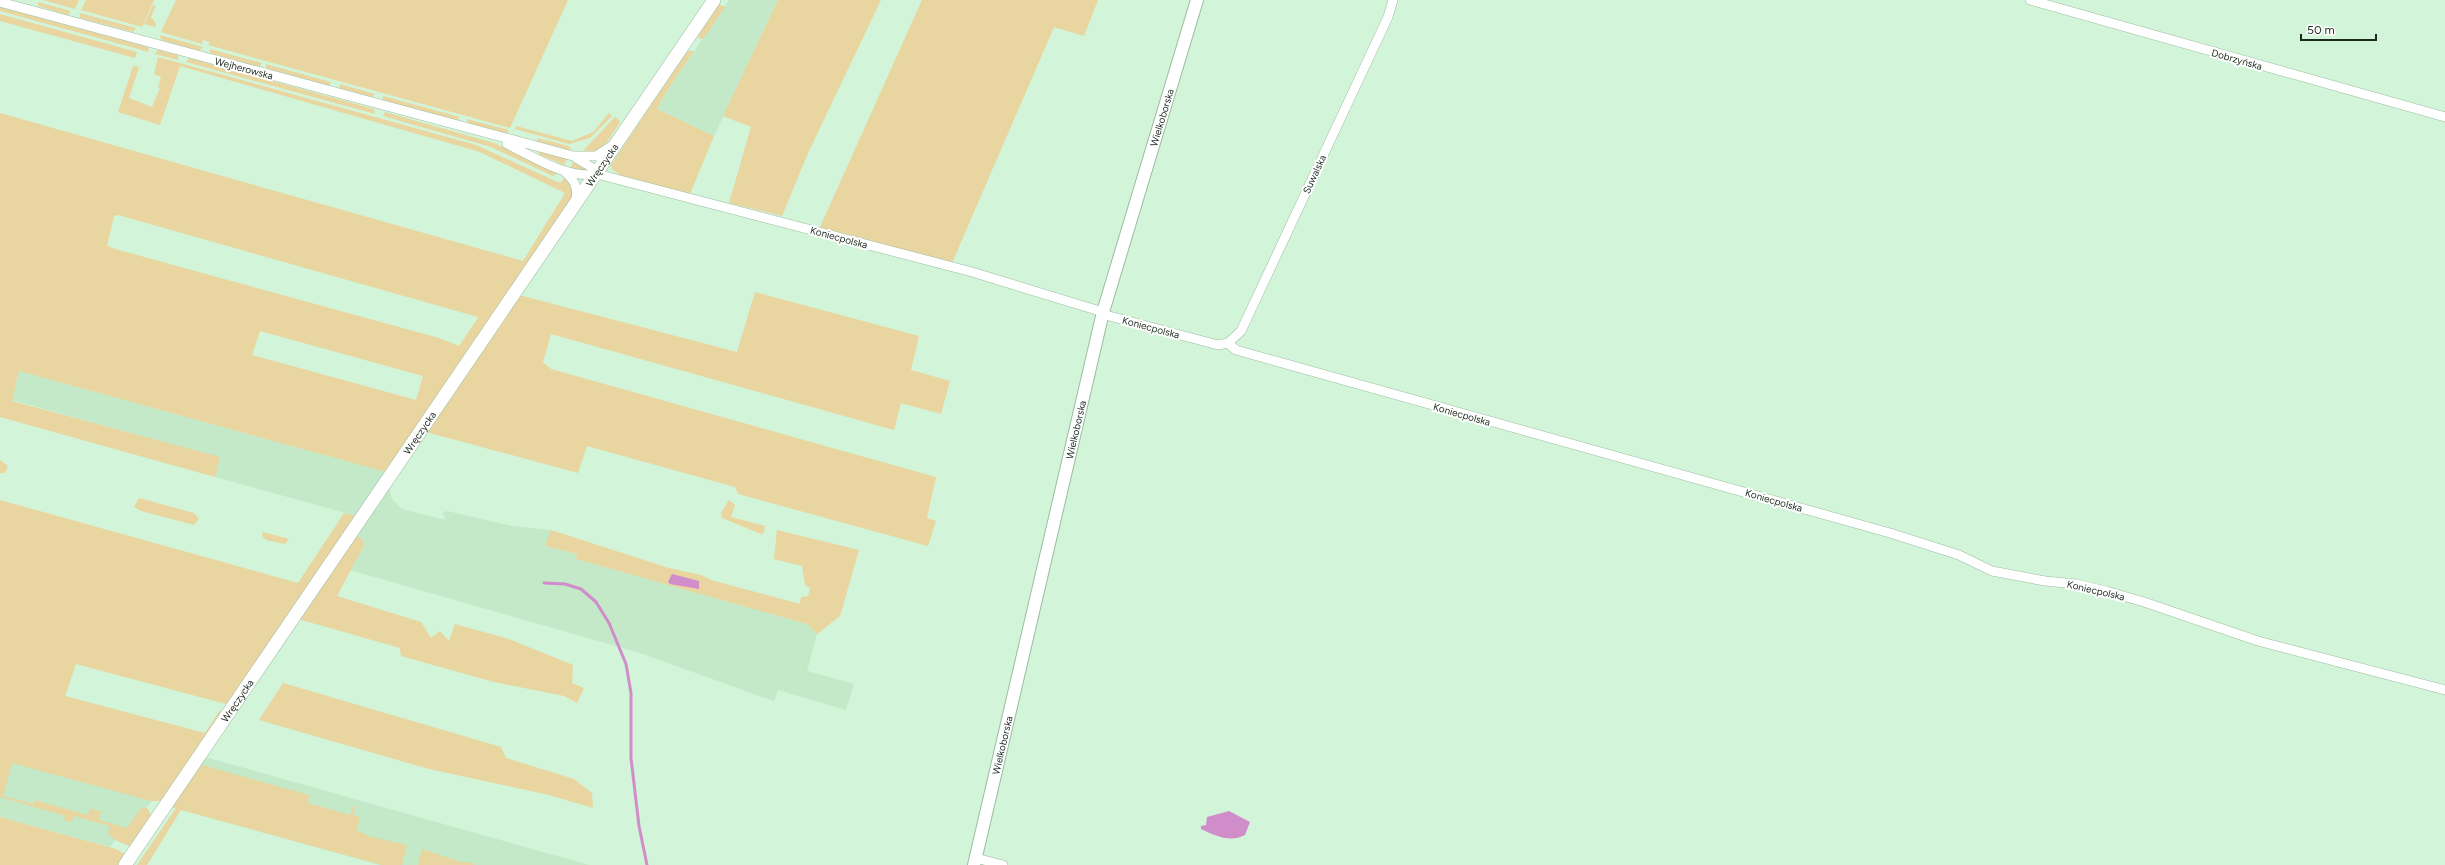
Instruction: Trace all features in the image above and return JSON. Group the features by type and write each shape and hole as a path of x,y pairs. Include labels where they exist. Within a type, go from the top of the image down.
{"main road":[{"name":"Wręczycka","path":"125,865 597,174 714,0"}],"street":[{"name":"Wielkoborska","path":"975,861 1102,313 1197,0"},
{"name":"Suwalska","path":"1228,343 1241,331 1388,16 1392,0"},
{"name":"Dobrzyńska","path":"2030,0 2445,117"},
{"name":"Wejherowska","path":"0,2 573,156"},
{"name":"Wejherowska","path":"488,134 564,171"},
{"path":"573,156 596,156 619,141"},
{"path":"573,156 591,167 597,174"},
{"path":"564,171 588,175 597,174"},
{"path":"564,171 575,182 577,190 575,206"},
{"name":"Koniecpolska","path":"597,174 972,272 1102,313 1218,345 1228,343 1236,350 1890,533 1960,555 1992,571 2045,581 2076,584 2113,593 2258,641 2445,690"},
{"path":"975,861 1003,865"}],"shaded area":[{"path":"43,0 79,0 75,9"},
{"path":"86,0 154,0 142,27 81,10"},
{"path":"176,0 568,0 510,128 208,45 210,42 203,40 202,44 161,32"},
{"path":"729,0 778,0 714,136 657,109 663,97"},
{"path":"778,0 881,0 808,153 782,216 729,203 751,127 723,116"},
{"path":"922,0 1098,0 1084,36 1054,27 952,263 820,227"},
{"path":"38,2 71,11 68,15 38,6"},
{"path":"719,4 725,7 703,39 700,39 698,36"},
{"path":"153,5 156,6 151,17 156,24 155,27 144,24"},
{"path":"0,7 148,47 149,52 0,11"},
{"path":"80,13 136,28 133,32 80,18"},
{"path":"0,14 137,52 135,58 0,21"},
{"path":"160,35 203,47 199,51 161,40"},
{"path":"210,49 262,63 259,67 210,53"},
{"path":"158,50 178,55 178,60 155,54"},
{"path":"689,51 694,51 663,97 657,109 714,136 690,194 620,175 612,169 611,165 685,54"},
{"path":"158,57 476,145 560,183 565,177 571,180 573,198 386,472 19,371 12,401 220,457 215,477 0,417 0,113 523,261 565,193 480,152 180,66 160,125 118,112 133,66 139,67 129,98 152,107 160,88 158,87 161,77 154,74","holes":["118,215 478,317 478,318 459,346 439,338 119,250 107,246 114,216","260,331 423,376 416,400 252,355"]},
{"path":"189,58 374,109 375,114 186,62"},
{"path":"266,64 331,82 329,86 266,68"},
{"path":"340,84 375,94 372,97 339,89"},
{"path":"383,96 460,117 457,121 383,101"},
{"path":"385,112 494,143 558,173 553,176 491,147 383,116"},
{"path":"609,113 612,116 590,138 569,144 515,129 516,126 572,141 593,132"},
{"path":"615,117 620,121 619,124 604,145 595,151 580,154"},
{"path":"467,119 509,130 506,134 468,123"},
{"path":"537,138 569,146 572,152 537,142"},
{"path":"539,151 567,159 564,165 538,154"},
{"path":"574,161 586,168 586,171 570,168"},
{"path":"755,292 919,336 911,370 950,381 941,414 901,403 894,430 551,334 543,362 551,369 936,477 927,518 936,521 928,546 738,494 735,487 587,446 578,473 426,432 519,295 737,352"},
{"path":"19,371 386,472 357,516 215,477 220,458 12,400"},
{"path":"0,460 8,466 5,473 0,473"},
{"path":"389,488 392,499 402,509 446,520 442,513 447,511 512,526 551,530 546,546 577,554 576,559 807,624 817,634 807,671 854,684 846,710 778,690 774,701 637,652 350,570 364,545 356,536"},
{"path":"139,498 194,513 199,519 194,525 141,511 134,507"},
{"path":"0,500 298,583 344,513 357,516 232,700 226,704 76,664 65,696 205,733 220,710 221,713 162,801 151,801 12,763 3,796 34,804 35,800 88,815 90,809 101,811 99,820 127,828 142,807 147,808 152,817 132,847 115,840 108,833 110,826 74,816 72,822 64,820 65,816 0,797"},
{"path":"729,500 735,505 731,517 765,526 764,533 761,534 722,518 721,513"},
{"path":"551,530 669,568 701,575 711,580 800,604 801,597 808,596 810,588 805,585 802,566 774,559 777,530 859,550 840,616 817,634 807,624 576,559 577,554 545,546"},
{"path":"263,532 289,539 285,544 266,540 262,536"},
{"path":"356,536 362,539 364,545 337,596 421,622 431,638 440,631 449,641 455,624 509,639 573,665 572,683 584,688 577,703 564,696 494,682 401,656 400,648 298,619"},
{"path":"672,574 699,581 699,589 670,584 668,582"},
{"path":"283,683 501,747 506,758 574,779 592,793 593,808 549,795 429,769 259,720"},
{"path":"0,729 168,777 130,832 115,840 110,847 0,817"},
{"path":"205,757 589,865 380,865 171,807"},
{"path":"202,765 309,795 308,803 350,815 352,807 355,807 353,815 360,817 356,830 368,836 407,845 402,865 382,865 181,810 147,865 137,865 176,808 171,807 196,769"},
{"path":"1229,811 1250,822 1245,835 1234,838 1223,838 1201,829 1201,826 1206,825 1207,817"},
{"path":"0,817 116,849 126,855 119,865 0,865"},
{"path":"422,849 461,862 474,863 473,865 418,865"}],"waterway":[{"path":"544,583 565,584 581,589 596,602 609,623 626,664 631,693 631,758 639,826 647,865"}]}
